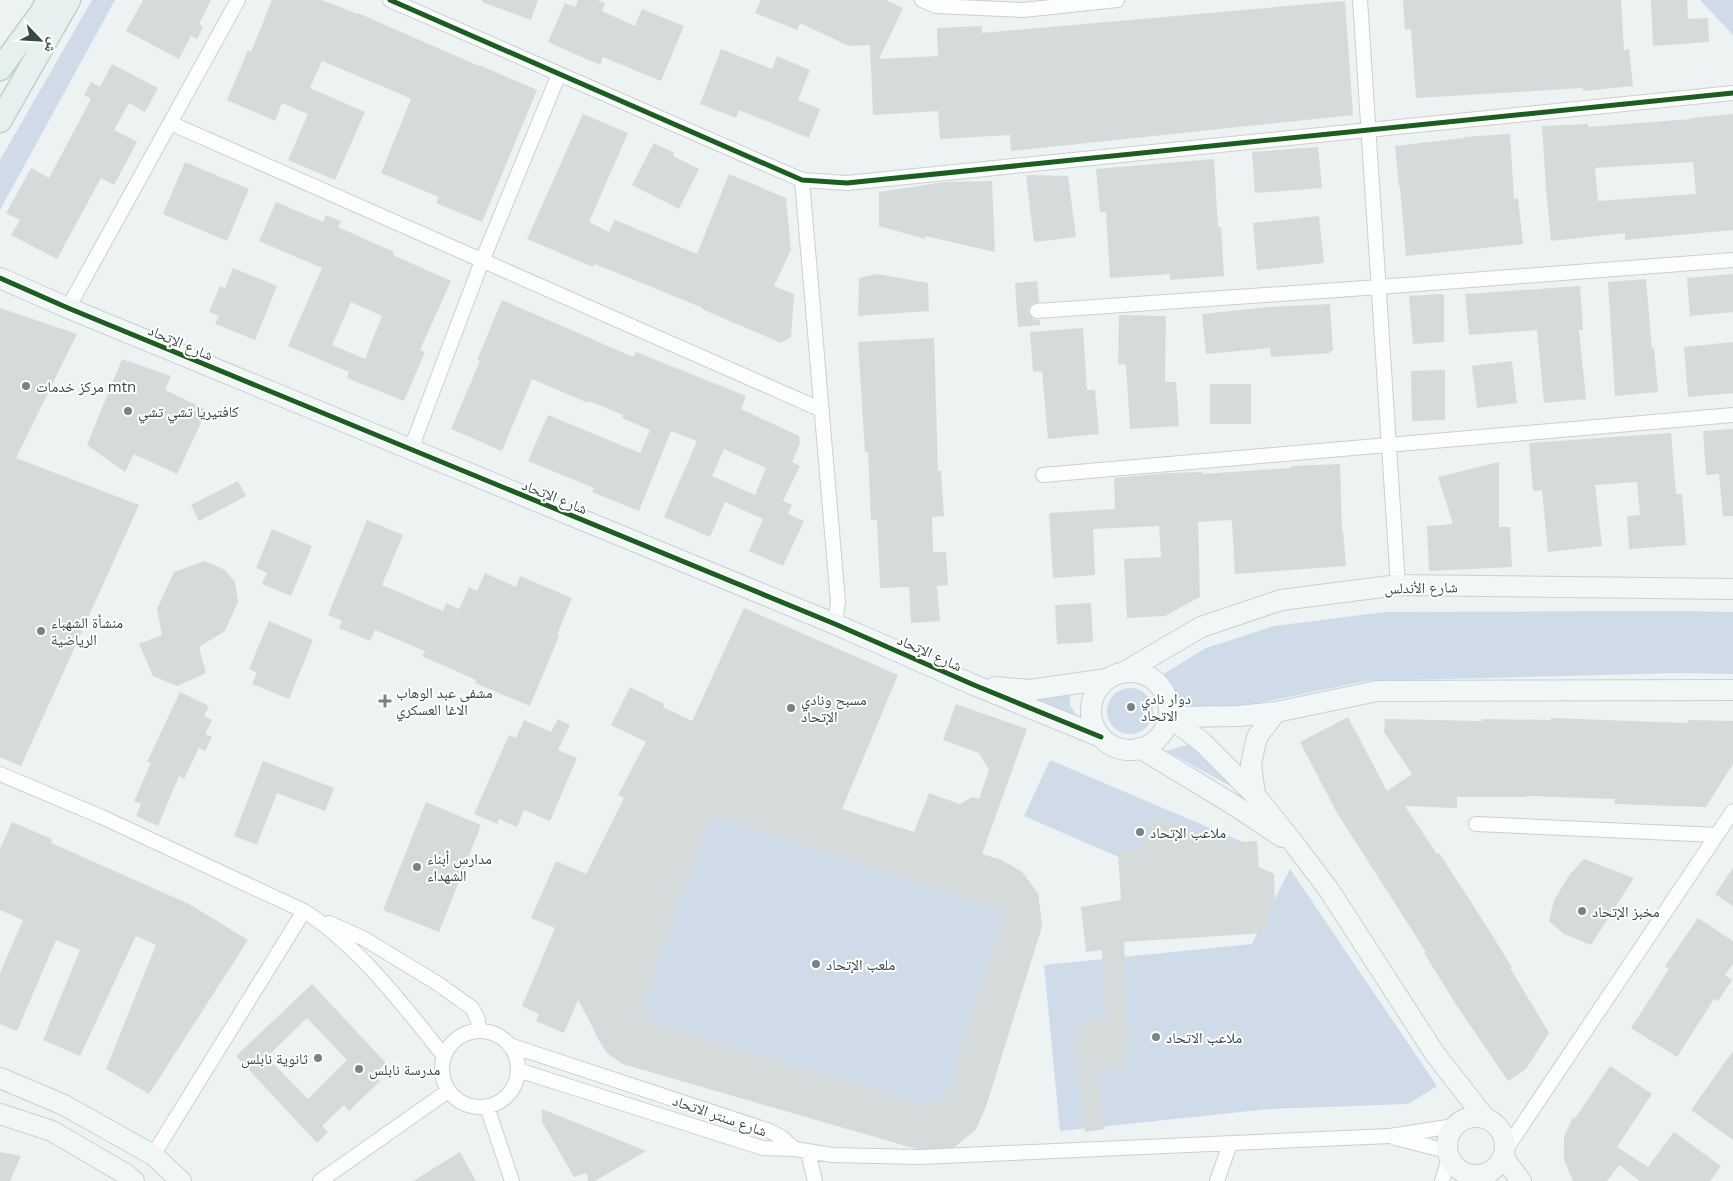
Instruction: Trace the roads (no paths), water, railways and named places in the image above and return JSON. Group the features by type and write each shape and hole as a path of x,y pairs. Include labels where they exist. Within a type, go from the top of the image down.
{"main road":[{"path":"0,69 48,0"},
{"path":"0,121 69,0"}],"street":[{"path":"68,308 238,0"},
{"path":"390,0 802,180 847,182 1733,93"},
{"path":"922,0 936,6 1023,10 1117,0"},
{"path":"1360,0 1398,585"},
{"path":"413,452 415,438 482,260 559,74"},
{"path":"170,123 822,410"},
{"path":"802,180 838,602 835,624"},
{"path":"1037,311 1379,288 1733,260"},
{"name":"شارع الإتحاد","path":"0,278 413,452 835,624 974,685 1102,737"},
{"path":"0,285 27,290"},
{"path":"1043,475 1733,415"},
{"name":"شارع الأندلس","path":"1126,671 1201,627 1282,600 1398,585 1733,589"},
{"path":"1126,671 1138,672 1149,676 1159,684 1166,694 1169,705 1169,717 1164,730 1156,740 1131,750 1118,748 1106,742 1092,722 1090,710 1092,699 1098,688 1107,679 1126,671"},
{"path":"974,685 1030,690 1107,679"},
{"path":"1169,717 1238,716 1276,712 1377,691 1733,690"},
{"path":"1255,795 1251,764 1257,737 1276,712"},
{"path":"1169,717 1202,742 1255,795 1295,845 1329,890 1436,1054 1484,1118"},
{"path":"1140,748 1295,845"},
{"path":"0,774 102,817 363,938 438,982 472,1008 478,1020 479,1031"},
{"path":"1390,1136 1448,1155 1454,1165 1469,1175 1479,1175 1496,1166 1733,811"},
{"path":"1476,824 1717,835"},
{"path":"309,914 338,936 355,953 404,1007 444,1056"},
{"path":"153,1155 309,914"},
{"path":"479,1031 495,1035 509,1044 517,1061 518,1070 514,1085 505,1098 497,1104 476,1108 465,1105 448,1091 443,1080 444,1056 458,1038 468,1033 479,1031"},
{"name":"شارع سنتر الاتحاد","path":"509,1044 770,1131 801,1151"},
{"path":"1436,1054 1458,1123"},
{"name":"شارع سنتر الاتحاد","path":"518,1070 763,1148 801,1151"},
{"path":"0,1078 64,1105 153,1155 181,1181"},
{"path":"320,1181 448,1091"},
{"path":"487,1107 512,1181"},
{"path":"0,1114 52,1131 134,1181"},
{"path":"801,1151 832,1155 920,1157 1390,1136 1458,1123 1472,1117 1484,1118 1496,1124 1502,1131 1505,1139 1496,1166"},
{"path":"1442,1181 1448,1155 1449,1134 1458,1123"},
{"path":"1217,1181 1230,1144"},
{"path":"801,1151 815,1181"},
{"path":"1496,1166 1512,1181"},
{"path":"1496,1166 1521,1181"}],"place":[{"name":"مركز خدمات mtn","path":"26,386"},
{"name":"كافتيريا تشي تشي","path":"128,411"},
{"name":"منشأة الشهباء الرياضية","path":"41,631"},
{"name":"مشفى عبد الوهاب الاغا العسكري","path":"385,701"},
{"name":"دوار نادي الاتحاد","path":"1131,707"},
{"name":"مسبح ونادي الإتحاد","path":"791,708"},
{"name":"ملاعب الإتحاد","path":"1140,832"},
{"name":"مدارس أبناء الشهداء","path":"417,867"},
{"name":"مخبز الإتحاد","path":"1582,911"},
{"name":"ملعب الإتحاد","path":"816,964"},
{"name":"ملاعب الاتحاد","path":"1156,1037"},
{"name":"ثانوية نابلس","path":"318,1058"},
{"name":"مدرسة نابلس","path":"359,1069"}]}
